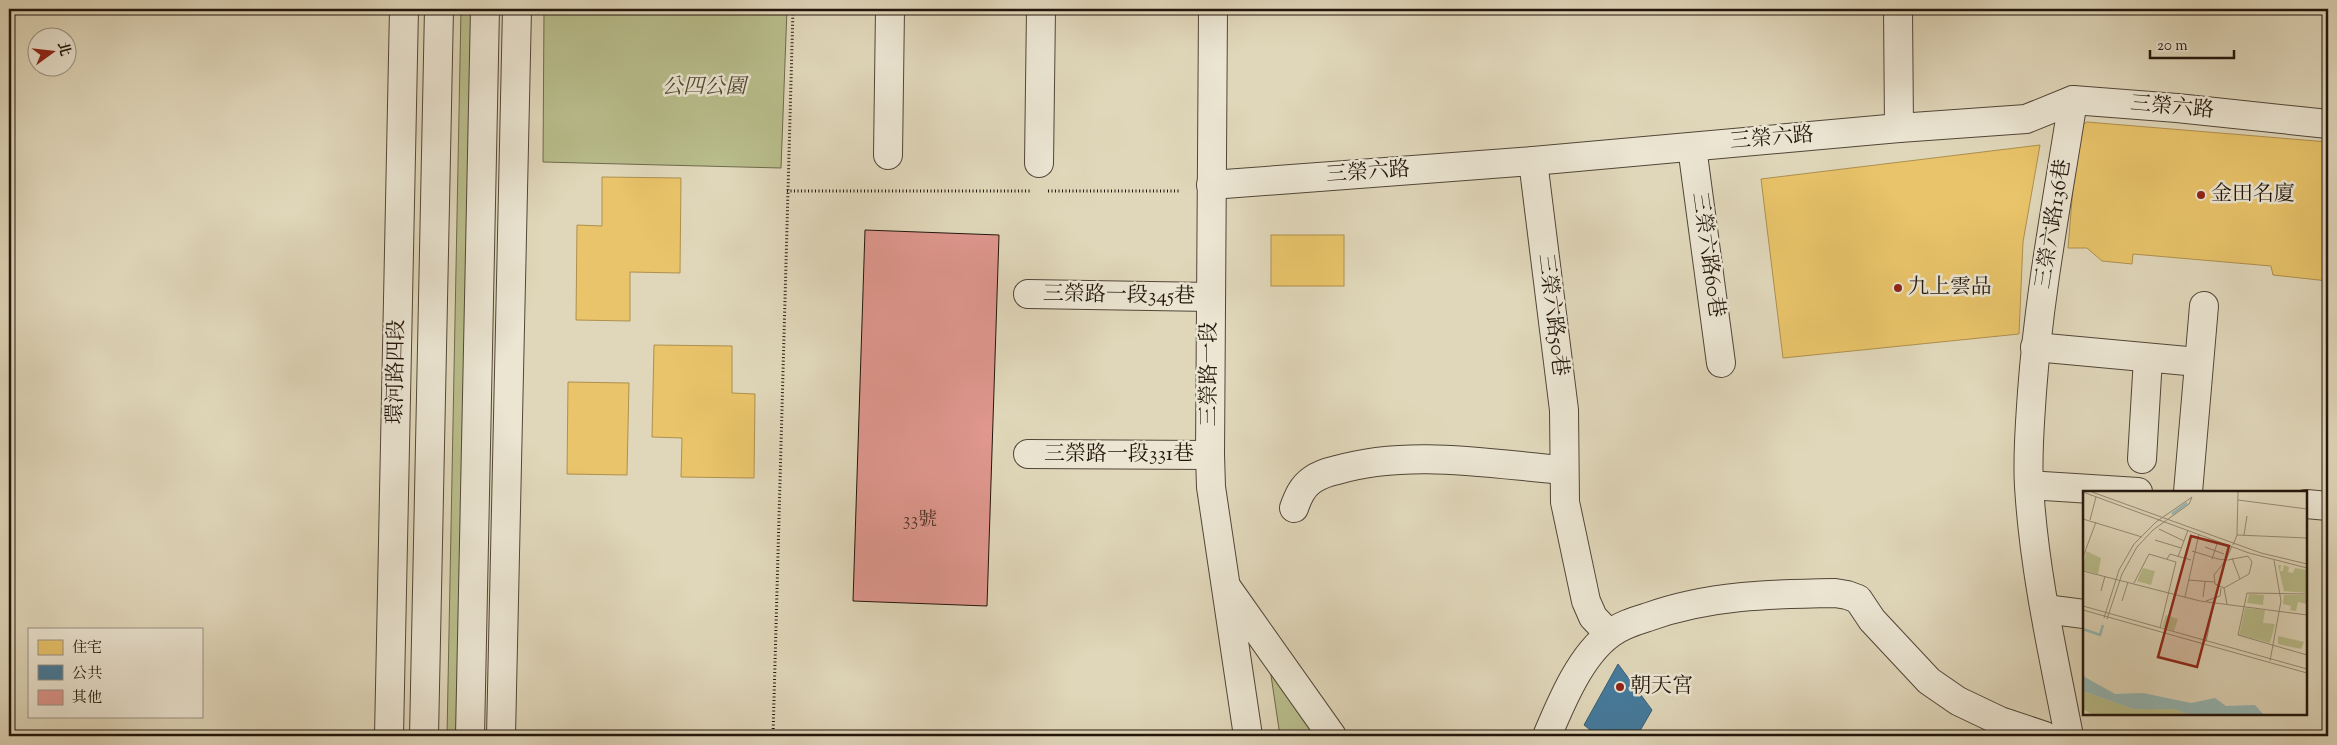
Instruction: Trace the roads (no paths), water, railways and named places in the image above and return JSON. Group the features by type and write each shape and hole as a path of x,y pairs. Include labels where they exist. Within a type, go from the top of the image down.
{"street":[{"name":"環河路四段","path":"389,736 404,9"},
{"name":"環河路四段","path":"424,736 438,9"},
{"path":"470,736 485,9"},
{"path":"501,736 516,9"},
{"path":"888,155 890,9"},
{"path":"1039,163 1040,9"},
{"name":"三榮路一段","path":"1213,9 1211,487 1248,736"},
{"path":"1898,9 1899,128"},
{"name":"三榮六路","path":"1211,184 1533,161 1899,128 2026,119 2073,100 2177,108 2328,124"},
{"name":"三榮六路136巷","path":"2069,736 2045,609 2035,546 2029,485 2030,416 2035,347 2073,100"},
{"name":"三榮六路60巷","path":"1692,146 1721,363"},
{"name":"三榮六路50巷","path":"1533,161 1564,410 1565,502 1586,602 1593,617 1609,634"},
{"name":"三榮路一段345巷","path":"1028,294 1211,297"},
{"path":"2188,491 2204,306"},
{"path":"2035,347 2198,362"},
{"path":"2142,460 2148,358"},
{"name":"三榮路一段331巷","path":"1028,454 1210,455"},
{"path":"1294,508 1301,489 1313,479 1349,466 1394,460 1448,461 1564,470"},
{"path":"2029,485 2122,491"},
{"path":"2307,504 2328,506"},
{"path":"1225,584 1332,736"},
{"path":"1547,736 1563,698 1589,656 1609,634 1625,625 1672,608 1708,601 1750,595 1835,593 1858,599 1872,620 1929,681 1958,701 2000,721 2045,736"},
{"path":"2045,609 2083,614"}],"place":[{"name":"金田名廈","path":"2201,195"},
{"name":"九上雲品","path":"1898,288"},
{"name":"朝天宮","path":"1620,687"}],"park label":[{"name":"公四公園","path":"704,88"}]}
